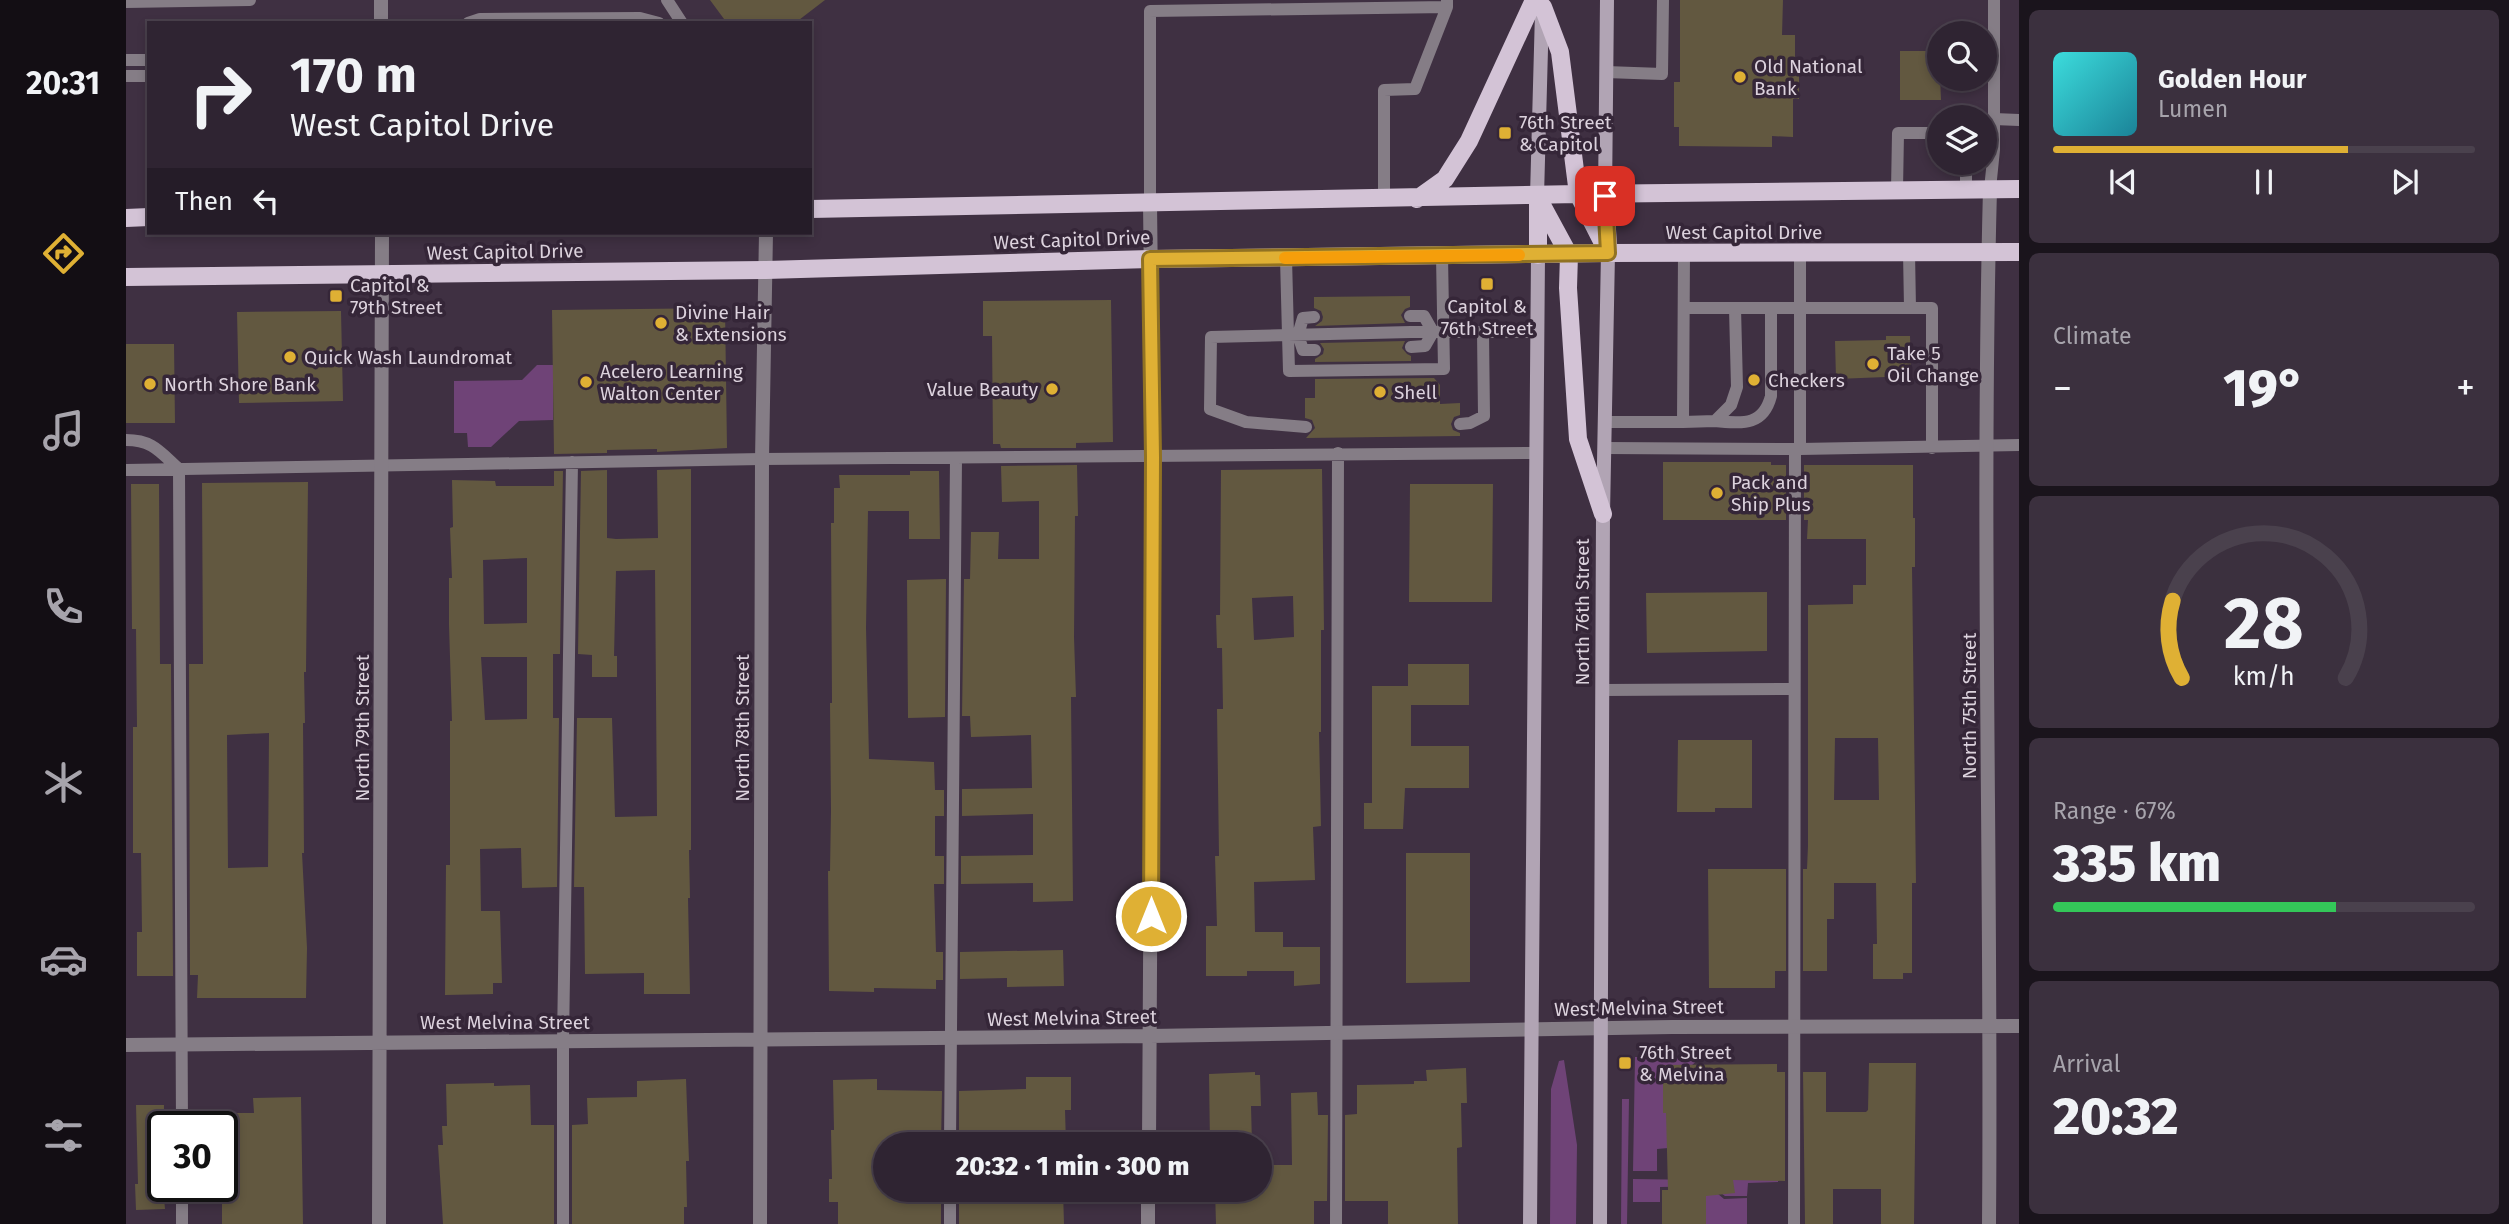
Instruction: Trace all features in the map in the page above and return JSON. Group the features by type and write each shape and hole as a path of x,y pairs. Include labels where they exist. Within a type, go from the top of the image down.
{"main road":[{"name":"North 76th Street","path":"1600,1224 1603,514 1608,253 1605,196 1607,0"},
{"path":"1540,2 1560,52 1578,194 1608,253"},
{"path":"1530,1224 1540,2"},
{"path":"1417,199 1445,179 1469,141 1540,2"},
{"name":"West Capitol Drive","path":"812,209 2019,188"},
{"path":"1538,196 1569,255 1568,288 1578,439 1603,514"},
{"path":"126,218 147,218"},
{"name":"West Capitol Drive","path":"126,277 766,270 1150,259 2019,251"}],"street":[{"path":"381,0 381,21"},
{"name":"North 75th Street","path":"1989,1224 1991,1026 1986,445 1990,189"},
{"path":"1149,1132 1153,457 1150,203"},
{"name":"North 79th Street","path":"379,1224 382,235"},
{"name":"North 78th Street","path":"760,1224 762,459 766,235"},
{"name":"West Melvina Street","path":"126,1045 1338,1034 1795,1026 2019,1026"},
{"path":"1148,1202 1148,1224"}],"lane":[{"path":"126,2 250,0"},
{"path":"667,0 681,21"},
{"path":"1606,72 1662,74 1663,0"},
{"path":"1994,0 1994,105"},
{"path":"1150,203 1150,11 1447,4 1415,89 1384,90 1384,199"},
{"path":"474,21 640,18 651,21"},
{"path":"126,60 147,60"},
{"path":"126,76 147,76"},
{"path":"1997,120 2019,120"},
{"path":"1897,190 1898,134 1927,133"},
{"path":"1966,175 1966,190"},
{"path":"1990,189 1991,175"},
{"path":"1909,252 1910,308"},
{"path":"1683,422 1684,253"},
{"path":"1794,1224 1794,689 1800,253"},
{"path":"1286,258 1293,335 1289,371 1444,369 1439,332 1442,256"},
{"path":"1684,308 1931,308 1932,447"},
{"path":"1715,421 1731,405 1737,387 1735,308"},
{"path":"1604,422 1744,423 1756,419 1768,409 1771,396 1771,308"},
{"path":"1410,316 1424,316 1439,332"},
{"path":"1293,335 1303,318 1314,317"},
{"path":"1411,347 1425,346 1439,332"},
{"path":"1460,424 1470,424 1484,416 1483,332"},
{"path":"1306,426 1246,422 1210,409 1211,337 1538,332"},
{"path":"1293,335 1303,350 1315,350"},
{"path":"126,440 141,440 152,445 179,469 182,1111"},
{"path":"1604,447 1797,449 2019,445"},
{"path":"1336,1224 1338,453"},
{"path":"126,470 762,459 1538,453"},
{"path":"950,1132 956,458"},
{"path":"563,1224 563,1041 572,462"},
{"path":"1603,690 1794,689"},
{"path":"182,1202 182,1224"},
{"path":"950,1202 950,1224"}],"shaded area":[{"path":"537,365 553,365 553,420 519,421 491,447 468,447 467,433 454,433 454,381 522,380"},
{"path":"1635,1057 1698,1057 1692,1065 1663,1065 1663,1113 1703,1113 1668,1148 1657,1149 1657,1171 1633,1171"},
{"path":"1564,1060 1577,1145 1576,1224 1550,1224 1551,1089 1559,1061"},
{"path":"1622,1099 1629,1099 1627,1224 1621,1224"},
{"path":"1778,1161 1778,1182 1748,1183 1747,1196 1725,1196 1711,1186 1660,1187 1660,1202 1633,1202 1633,1179 1704,1180"},
{"path":"1705,1188 1711,1188 1724,1199 1747,1198 1747,1224 1706,1224"}],"building":[{"path":"710,0 825,0 798,21 726,21"},
{"name":"Old National Bank","path":"1680,0 1783,0 1782,35 1795,35 1795,72 1799,72 1799,99 1793,99 1793,137 1772,136 1772,147 1679,146 1679,127 1674,127 1674,82 1680,82"},
{"path":"1900,51 1927,51 1927,91 1941,91 1941,100 1900,100"},
{"path":"1410,296 1410,307 1401,315 1405,323 1315,326 1323,317 1321,311 1314,308 1314,297"},
{"name":"Value Beauty","path":"1111,300 1113,442 1076,443 1076,448 1001,448 1000,444 993,444 992,336 983,336 983,301"},
{"path":"725,308 727,448 657,452 657,449 607,450 607,453 554,454 552,310"},
{"name":"Quick Wash Laundromat","path":"341,311 343,401 239,403 237,312"},
{"name":"Take 5 Oil Change","path":"1886,336 1910,336 1911,376 1836,379 1835,341 1886,340"},
{"path":"1405,341 1402,348 1411,356 1411,361 1315,362 1315,359 1323,354 1324,349 1320,343"},
{"name":"North Shore Bank","path":"126,344 174,344 175,423 126,423"},
{"path":"1434,378 1440,385 1440,404 1460,403 1460,415 1454,417 1451,424 1460,436 1306,438 1315,428 1312,420 1305,418 1305,398 1315,398 1315,379"},
{"name":"Pack and Ship Plus","path":"1663,462 1771,462 1771,465 1786,465 1786,520 1663,520"},
{"path":"1077,465 1074,637 1076,697 1071,697 1073,901 1033,902 1033,883 961,884 961,856 1033,855 1033,814 962,816 962,789 1032,788 1031,735 971,737 970,716 962,716 964,579 970,579 971,532 999,532 998,559 1039,559 1039,501 1002,502 1001,466"},
{"path":"1804,465 1913,465 1916,883 1912,883 1912,973 1903,973 1903,979 1873,979 1873,944 1877,944 1876,883 1834,883 1834,919 1827,919 1827,971 1803,971 1803,869 1807,869 1808,846 1808,605 1853,604 1853,585 1866,585 1866,539 1807,539 1808,520 1804,520","holes":["1835,738 1878,738 1879,800 1834,800"]},
{"path":"691,469 691,850 688,898 690,994 644,994 644,973 585,974 584,887 574,887 577,718 612,718 615,817 657,816 655,570 616,571 614,656 617,656 617,677 592,677 592,655 578,654 581,471 607,470 607,538 616,539 658,538 657,470"},
{"path":"1322,469 1324,630 1321,630 1319,732 1321,826 1313,827 1315,880 1254,882 1255,932 1283,932 1283,947 1320,947 1320,984 1294,986 1294,971 1247,971 1247,976 1206,976 1206,926 1217,926 1217,709 1223,709 1222,648 1217,648 1216,615 1220,615 1221,470","holes":["1293,596 1294,637 1254,640 1252,598"]},
{"path":"554,471 563,471 560,654 553,654 553,718 559,718 557,887 522,888 521,848 480,849 481,911 500,911 502,983 493,983 493,994 445,995 446,865 450,865 452,721 449,578 452,578 452,480 495,481 496,486 554,486","holes":["527,558 527,623 484,624 483,560","481,657 527,657 527,719 485,720"]},
{"path":"910,471 939,471 940,539 909,539 909,511 868,511 866,628 869,759 934,762 935,790 944,790 944,816 935,816 935,856 944,856 944,884 934,884 936,952 943,952 943,980 936,980 936,989 874,988 874,992 829,991 831,523 834,523 834,488 840,488 839,475 910,475"},
{"path":"308,482 302,853 307,948 306,998 197,998 198,975 190,975 189,664 203,664 202,483","holes":["269,733 268,867 228,868 227,735"]},
{"path":"131,484 159,484 160,664 171,664 173,976 137,976 137,932 142,932 141,853 133,853 133,727 137,727 136,629 132,629"},
{"path":"1410,484 1493,484 1492,602 1409,602"},
{"path":"946,579 945,717 908,718 907,580"},
{"path":"1767,592 1767,651 1647,653 1646,593"},
{"path":"1408,664 1469,664 1469,705 1411,705 1411,746 1469,746 1469,788 1405,788 1403,829 1364,829 1364,803 1372,803 1372,686 1408,686"},
{"path":"1678,740 1752,740 1752,808 1677,812"},
{"path":"1406,853 1470,853 1470,982 1406,983"},
{"path":"1708,869 1786,869 1786,971 1775,971 1775,988 1709,988"},
{"path":"1063,950 1064,986 1007,987 1007,978 960,979 960,952"},
{"path":"1869,1063 1916,1063 1914,1224 1881,1224 1881,1189 1833,1189 1833,1224 1805,1224 1803,1072 1826,1072 1826,1112 1866,1112"},
{"path":"1777,1064 1777,1072 1785,1072 1785,1181 1733,1180 1735,1193 1706,1196 1706,1224 1662,1224 1662,1190 1668,1190 1663,1065"},
{"path":"1466,1068 1467,1103 1461,1103 1462,1147 1457,1148 1458,1224 1388,1224 1388,1201 1345,1201 1345,1115 1357,1114 1357,1085 1414,1084 1414,1081 1427,1081 1426,1070"},
{"path":"1255,1072 1255,1075 1260,1075 1261,1106 1251,1106 1252,1132 1210,1132 1209,1074"},
{"path":"1026,1077 1071,1077 1071,1110 1065,1110 1066,1132 959,1132 959,1091 1026,1089"},
{"path":"686,1079 689,1161 686,1161 687,1207 684,1207 684,1224 572,1224 572,1125 588,1124 587,1098 637,1097 637,1081"},
{"path":"877,1079 877,1090 942,1091 941,1132 873,1132 873,1202 941,1202 941,1224 838,1224 838,1202 829,1202 829,1179 832,1179 831,1130 834,1130 833,1080"},
{"path":"494,1083 494,1086 530,1085 531,1125 554,1125 554,1224 443,1224 438,1145 443,1145 442,1126 447,1126 446,1084"},
{"path":"1317,1092 1318,1115 1328,1115 1327,1201 1314,1201 1314,1224 1216,1224 1215,1202 1272,1202 1272,1165 1292,1165 1291,1093"},
{"path":"301,1097 303,1224 222,1224 222,1202 238,1202 238,1113 254,1113 253,1098"},
{"path":"136,1105 164,1105 164,1111 147,1111 147,1202 164,1202 165,1209 136,1210 135,1184 138,1184"},
{"path":"959,1202 1063,1202 1064,1224 959,1224"}],"slow traffic":[{"path":"1285,258 1519,255"}],"place":[{"name":"Old National Bank","path":"1740,77"},
{"name":"76th Street & Capitol","path":"1505,133"},
{"name":"Capitol & 76th Street","path":"1487,284"},
{"name":"Capitol & 79th Street","path":"336,296"},
{"name":"Divine Hair & Extensions","path":"661,323"},
{"name":"Quick Wash Laundromat","path":"290,357"},
{"name":"Take 5 Oil Change","path":"1873,364"},
{"name":"Checkers","path":"1754,380"},
{"name":"Acelero Learning Walton Center","path":"586,382"},
{"name":"North Shore Bank","path":"150,384"},
{"name":"Value Beauty","path":"1052,389"},
{"name":"Shell","path":"1380,392"},
{"name":"Pack and Ship Plus","path":"1717,493"},
{"name":"76th Street & Melvina","path":"1625,1063"}],"route":[{"path":"1151,916 1153,457 1150,259 1608,253 1605,196"}]}
